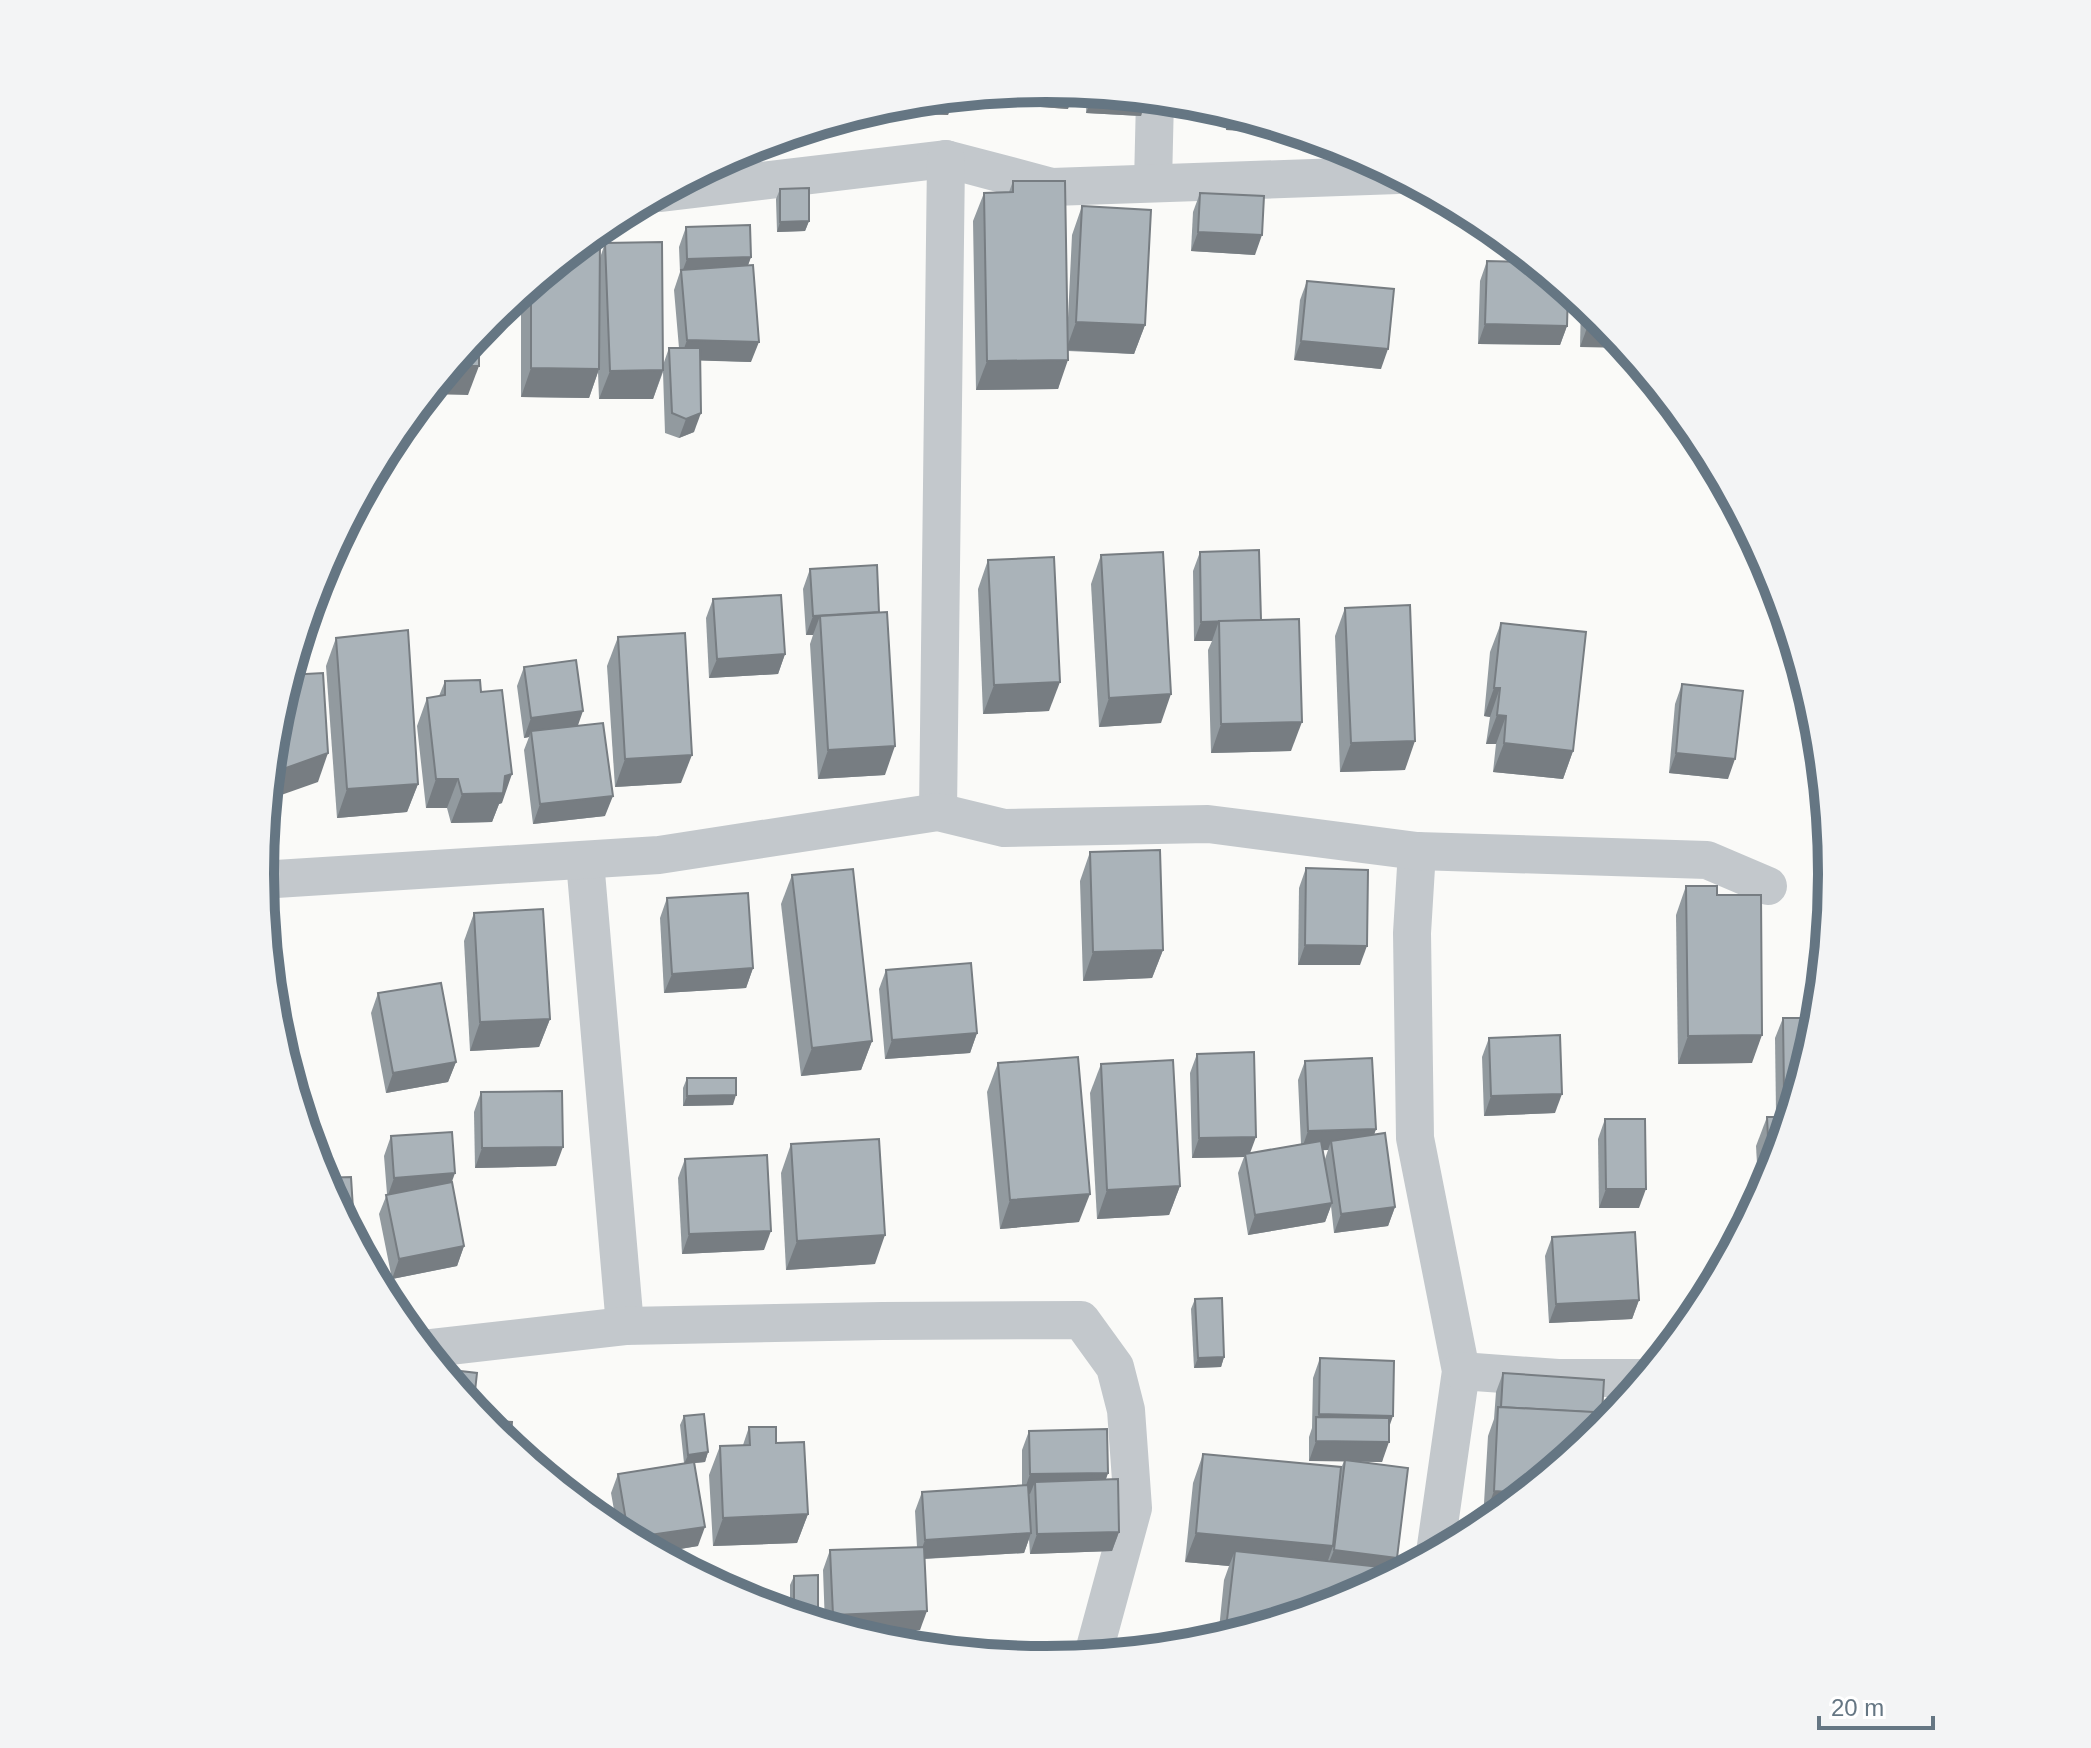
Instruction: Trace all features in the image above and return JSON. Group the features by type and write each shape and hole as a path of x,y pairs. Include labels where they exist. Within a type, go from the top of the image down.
{"street":[{"path":"1153,183 1155,110"},
{"path":"938,812 946,159"},
{"path":"689,190 946,159 1052,187 1373,176"},
{"path":"274,879 659,855 938,812 1004,828 1208,824 1417,851 1707,860 1768,886"},
{"path":"1417,851 1412,933 1415,1138 1461,1371 1437,1539"},
{"path":"585,861 625,1326"},
{"path":"436,1348 625,1326 897,1320 1081,1320 1115,1367 1126,1410 1133,1508 1096,1644"},
{"path":"1461,1371 1558,1378 1630,1378"}],"building":[{"path":"1013,181 1065,181 1068,360 987,361 984,193 1013,192"},
{"path":"809,188 809,221 780,222 780,189"},
{"path":"1200,193 1264,196 1262,235 1198,232"},
{"path":"1082,206 1151,210 1145,325 1076,322"},
{"path":"750,225 751,257 687,259 686,227"},
{"path":"662,242 663,370 610,371 605,243"},
{"path":"600,244 599,369 531,368 531,299"},
{"path":"1487,261 1514,262 1555,294 1568,306 1567,326 1485,324"},
{"path":"753,265 759,342 687,340 681,270"},
{"path":"1307,281 1394,289 1388,349 1301,341"},
{"path":"669,348 700,348 701,413 686,419 672,413"},
{"path":"479,350 479,366 464,366"},
{"path":"1259,550 1261,620 1201,622 1200,552"},
{"path":"1163,552 1171,694 1109,698 1101,555"},
{"path":"1054,557 1060,682 994,685 988,560"},
{"path":"877,565 879,612 813,616 810,569"},
{"path":"781,595 785,654 717,659 713,599"},
{"path":"1410,605 1415,741 1351,743 1345,608"},
{"path":"887,612 895,746 828,750 820,616"},
{"path":"1299,619 1302,722 1221,724 1219,621"},
{"path":"1501,623 1586,632 1573,751 1504,743 1506,716 1497,715 1500,688 1494,688"},
{"path":"408,630 418,784 347,789 336,638"},
{"path":"685,633 692,755 625,759 618,637"},
{"path":"576,660 583,711 531,718 524,667"},
{"path":"323,673 328,753 280,770 288,723 300,674"},
{"path":"480,680 481,692 502,690 512,774 505,776 503,793 462,794 458,779 436,779 427,698 445,695 445,681"},
{"path":"1682,684 1743,691 1735,759 1676,753"},
{"path":"603,723 613,796 540,804 531,731"},
{"path":"1160,850 1163,950 1093,952 1090,852"},
{"path":"1306,868 1368,870 1367,946 1305,945"},
{"path":"853,869 872,1041 812,1048 792,875"},
{"path":"1686,886 1717,886 1717,895 1761,895 1762,1035 1688,1036"},
{"path":"748,893 753,968 672,974 667,898"},
{"path":"543,909 550,1019 480,1022 474,913"},
{"path":"971,963 977,1033 892,1040 886,970"},
{"path":"441,983 456,1062 393,1073 378,993"},
{"path":"1783,1018 1804,1018 1791,1074 1784,1092"},
{"path":"1560,1035 1562,1094 1491,1096 1489,1038"},
{"path":"1254,1052 1256,1137 1199,1138 1197,1054"},
{"path":"1078,1057 1090,1194 1010,1200 998,1063"},
{"path":"1372,1058 1376,1129 1308,1131 1305,1061"},
{"path":"1173,1060 1180,1186 1107,1190 1101,1064"},
{"path":"687,1078 736,1078 736,1095 687,1096"},
{"path":"562,1091 563,1147 482,1148 481,1092"},
{"path":"1767,1117 1778,1117 1777,1122 1768,1145"},
{"path":"1605,1119 1645,1119 1646,1189 1606,1189"},
{"path":"452,1132 455,1173 394,1178 391,1136"},
{"path":"1385,1133 1395,1207 1341,1214 1331,1141"},
{"path":"879,1139 885,1235 797,1241 791,1144"},
{"path":"1321,1141 1332,1203 1255,1215 1245,1154"},
{"path":"767,1155 771,1231 689,1234 685,1159"},
{"path":"351,1177 353,1216 353,1215 336,1178"},
{"path":"452,1182 464,1246 399,1259 386,1195"},
{"path":"1635,1232 1639,1300 1556,1304 1552,1237"},
{"path":"1222,1298 1224,1357 1198,1358 1195,1299"},
{"path":"1320,1358 1394,1361 1393,1416 1319,1414"},
{"path":"455,1370 477,1373 475,1393"},
{"path":"1503,1373 1604,1380 1602,1408 1598,1413 1501,1407"},
{"path":"1498,1407 1598,1412 1555,1454 1515,1486 1507,1492 1494,1491"},
{"path":"704,1414 708,1452 688,1455 684,1416"},
{"path":"1316,1417 1389,1418 1389,1442 1316,1441"},
{"path":"501,1421 512,1422 511,1431"},
{"path":"749,1427 776,1427 776,1443 804,1442 808,1514 723,1518 720,1446 750,1445"},
{"path":"1107,1429 1108,1473 1030,1474 1029,1431"},
{"path":"1203,1454 1341,1467 1333,1546 1196,1533"},
{"path":"1345,1460 1408,1468 1397,1558 1334,1550"},
{"path":"694,1462 705,1527 647,1535 626,1522 618,1474"},
{"path":"1118,1479 1119,1532 1037,1534 1035,1482"},
{"path":"1028,1485 1031,1533 925,1540 922,1492"},
{"path":"924,1547 927,1611 833,1615 830,1550"},
{"path":"1235,1551 1384,1567 1294,1605 1226,1624"},
{"path":"818,1575 818,1611 794,1604 794,1576"}]}
